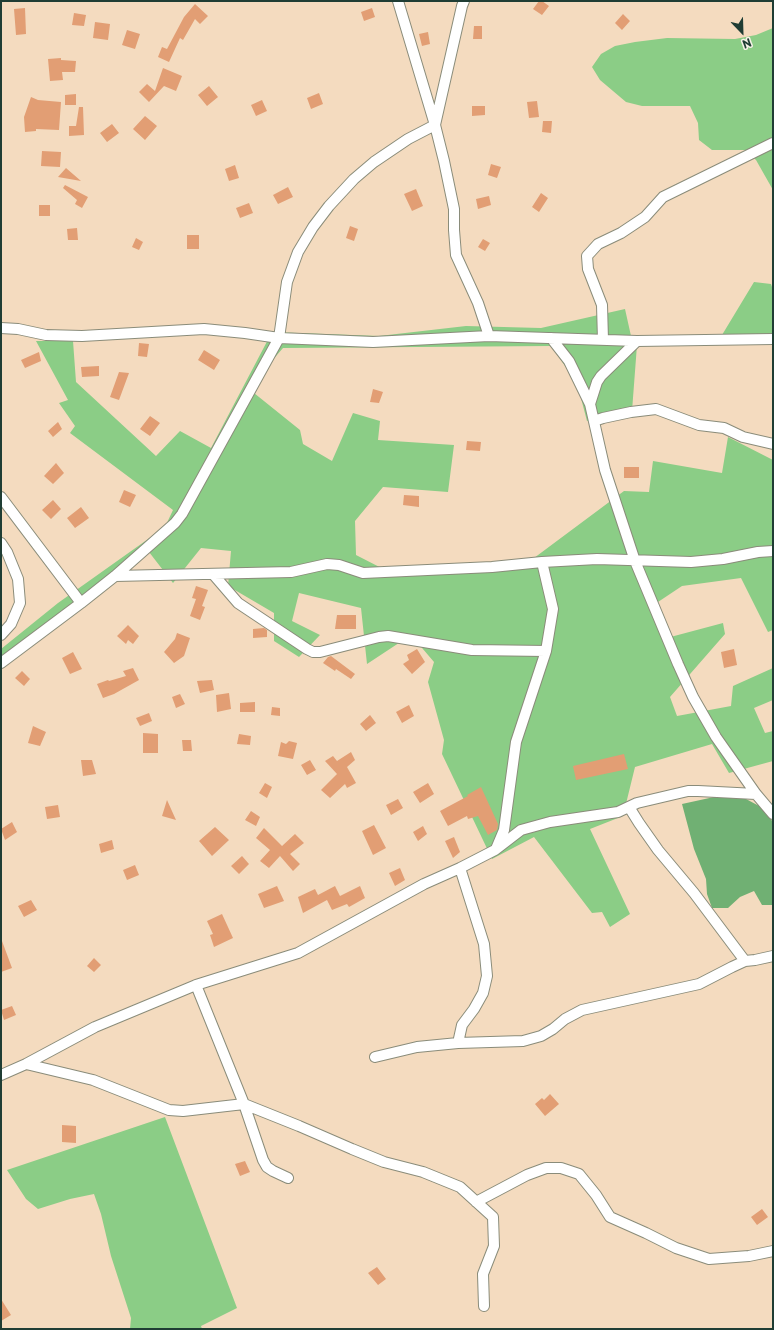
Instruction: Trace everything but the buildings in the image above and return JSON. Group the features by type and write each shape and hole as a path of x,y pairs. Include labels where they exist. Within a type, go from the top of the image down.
{"street":[{"path":"398,1 436,125 454,209 456,255 478,303 490,336"},
{"path":"436,125 464,1"},
{"path":"1,663 115,576 172,526 182,514 279,338 288,282 298,252 313,227 329,206 354,179 374,162 408,139 436,125"},
{"path":"603,340 602,305 588,269 587,256 598,244 621,233 644,217 663,197 773,143"},
{"path":"1,328 18,329 40,334 82,336 204,329 279,338 373,342 490,336 603,340 773,339"},
{"path":"551,338 569,361 590,404 605,470 635,561 693,697 716,737 756,794 773,814"},
{"path":"590,404 597,382 601,376 637,340"},
{"path":"594,421 632,412 656,409 699,425 724,428 743,437 773,444"},
{"path":"1,497 81,603"},
{"path":"1,543 7,552 18,579 20,603 11,624 1,635"},
{"path":"115,576 291,572 327,564 340,565 363,573 492,567 597,559 691,562 723,559 758,552 773,551"},
{"path":"495,850 504,830 516,742 546,651 553,609 542,562"},
{"path":"213,574 238,603 313,652 320,652 378,637 388,636 472,650 546,651"},
{"path":"1,1075 26,1064 94,1027 196,985 298,953 424,884 495,850 521,830 550,822 618,812 637,803 688,791 756,794"},
{"path":"629,807 658,850 694,893 745,961"},
{"path":"458,1043 462,1025 474,1009 483,993 487,976 484,944 460,868"},
{"path":"375,1057 417,1047 458,1043 523,1041 541,1036 553,1029 565,1019 582,1010 699,984 732,966 745,961 773,956"},
{"path":"196,985 244,1104 263,1160 267,1167 288,1178"},
{"path":"26,1064 93,1080 170,1110 183,1111 244,1104 384,1162 423,1172 460,1187 493,1217 494,1246 483,1274 484,1306"},
{"path":"476,1202 527,1175 546,1168 561,1168 579,1174 596,1195 610,1217 676,1248 709,1259 749,1256 773,1252"}],"green space":[{"path":"773,28 773,190 756,160 745,150 712,150 699,140 698,123 690,106 642,106 626,102 600,80 592,67 601,54 615,46 667,38 735,39 756,35"},
{"path":"754,282 771,284 773,290 773,345 637,345 632,411 587,421 577,383 551,346 283,348 264,370 254,393 300,430 303,444 332,461 353,413 380,421 378,440 454,445 448,492 383,487 355,521 356,555 397,576 530,561 624,491 649,492 653,461 722,473 728,437 773,460 773,630 768,632 741,578 682,586 649,608 663,639 723,623 725,634 670,697 677,716 731,706 733,686 773,668 773,700 754,708 765,733 773,731 773,761 729,773 712,744 635,767 623,816 590,829 630,914 610,927 602,912 592,913 534,837 492,859 442,754 444,740 428,682 434,662 411,635 367,664 361,608 299,593 292,621 320,635 299,657 274,641 274,613 228,586 231,551 201,548 173,583 149,552 1,666 1,649 58,603 165,527 173,510 70,433 75,426 59,403 68,400 36,341 73,341 76,382 156,456 180,431 211,448 272,332 379,336 466,326 541,328 625,309 631,336 722,335"},
{"path":"714,797 746,799 761,807 773,822 773,905 762,905 754,891 740,897 728,908 712,908 707,894 706,879 694,849 682,804"},
{"path":"165,1117 237,1308 201,1326 202,1329 130,1329 131,1318 111,1256 101,1214 94,1194 70,1199 38,1209 26,1199 7,1170"}]}
